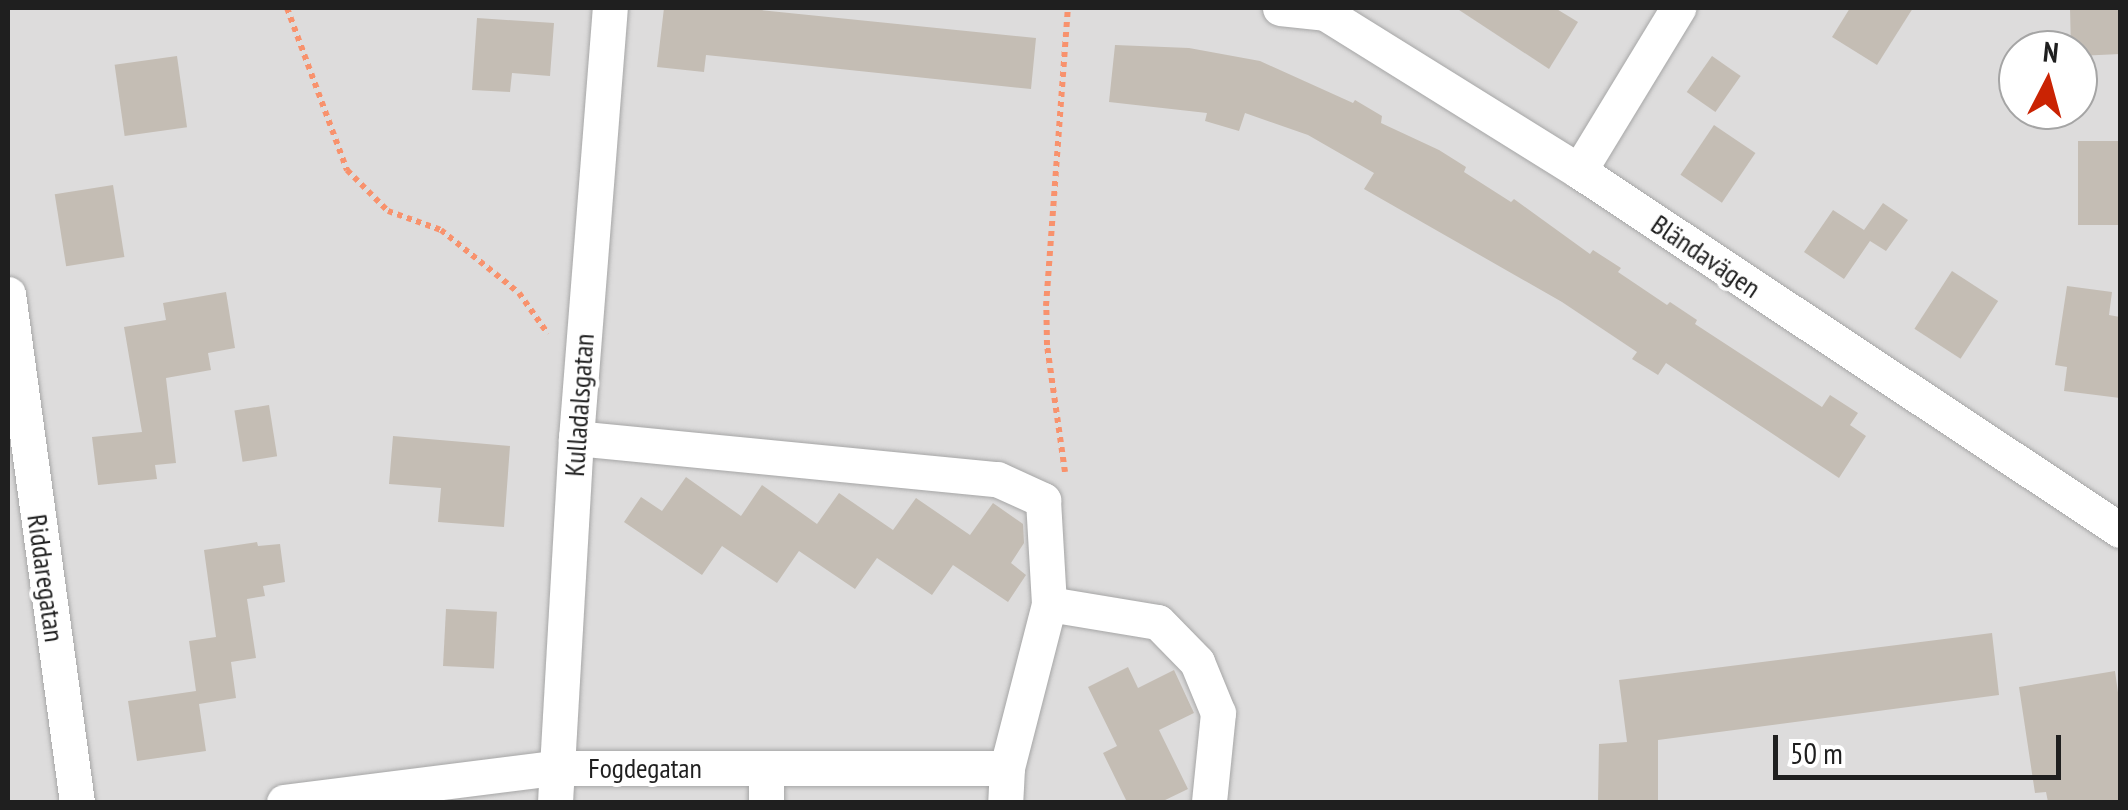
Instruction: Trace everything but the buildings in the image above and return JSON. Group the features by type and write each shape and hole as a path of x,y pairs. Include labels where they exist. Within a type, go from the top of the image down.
{"street":[{"name":"Kulladalsgatan","path":"555,785 576,438 610,8"},
{"name":"Bländavägen","path":"1280,8 1325,13 1579,172 2120,530"},
{"path":"1579,172 1678,8"},
{"name":"Riddaregatan","path":"8,294 77,802"},
{"path":"576,438 997,479 1042,500 1044,516"},
{"name":"Fogdegatan","path":"284,802 555,785 1006,785 1050,604 1044,516"},
{"path":"1050,604 1158,622 1196,662 1218,714 1209,802"}],"path":[{"path":"287,8 347,170 388,211 441,230 518,293 581,381"},
{"path":"1044,516 1066,510 1070,500 1046,344 1068,8"}],"shaded area":[{"path":"8,8 2120,8 2120,802 8,802"}]}
